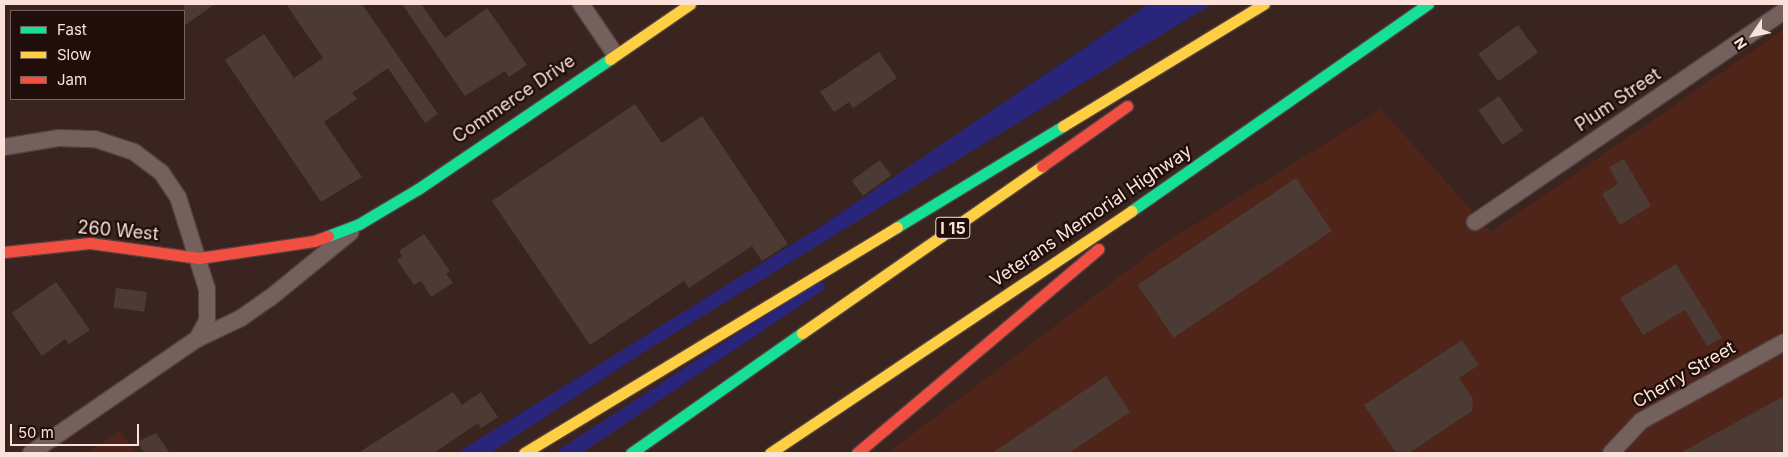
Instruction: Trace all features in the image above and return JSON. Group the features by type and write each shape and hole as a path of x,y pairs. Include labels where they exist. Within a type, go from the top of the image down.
{"main road":[{"name":"Commerce Drive","path":"199,258 314,240 359,224 418,189 690,4"},
{"path":"524,453 1264,4"},
{"path":"1176,72 1274,4"},
{"name":"Veterans Memorial Highway","path":"770,453 1144,203 1428,4"},
{"name":"I 15","path":"631,453 1136,100"},
{"path":"857,453 1078,269 1144,203"},
{"name":"260 West","path":"4,252 90,243 199,258"}],"street":[{"path":"581,4 615,54"},
{"name":"Plum Street","path":"1475,222 1784,12"},
{"path":"4,147 77,137 117,144 134,152 170,183 178,197 199,258"},
{"name":"Commerce Drive","path":"31,453 197,339 240,318 270,298 300,276 359,224"},
{"name":"Commerce Drive","path":"197,339 207,321 210,305 199,258"},
{"name":"Cherry Street","path":"1612,453 1641,421 1784,342"}],"shaded area":[{"path":"1149,4 1212,4 652,347 490,453 457,453 820,227"},
{"path":"1784,29 1784,453 888,453 1160,246 1381,109 1491,232"},
{"path":"820,280 826,288 582,453 554,453"},
{"path":"120,431 135,453 87,453"}],"building":[{"path":"184,4 215,4 185,25"},
{"path":"286,4 362,4 438,114 425,123 388,68 352,93 357,99 324,122 362,177 321,202 225,60 264,34 294,78 323,58"},
{"path":"402,4 421,4 445,38 487,8 527,65 509,77 505,71 465,96"},
{"path":"1518,25 1538,53 1498,81 1478,54"},
{"path":"879,52 897,78 853,108 849,102 834,112 820,92"},
{"path":"1499,96 1523,130 1503,145 1479,110"},
{"path":"635,104 662,143 702,116 788,244 762,261 752,246 689,288 684,281 590,345 492,201"},
{"path":"1624,159 1651,206 1620,225 1602,194 1618,184 1609,167"},
{"path":"880,160 891,175 863,196 852,181"},
{"path":"1296,178 1332,231 1173,338 1138,285"},
{"path":"424,234 450,271 446,274 453,283 431,297 421,281 414,285 397,260 402,256 399,251"},
{"path":"1676,264 1722,338 1707,346 1685,310 1643,335 1620,298"},
{"path":"56,282 90,330 69,344 65,339 42,356 12,313"},
{"path":"116,288 147,292 144,312 114,308"},
{"path":"1462,340 1479,365 1459,378 1473,399 1472,411 1409,453 1395,451 1364,405"},
{"path":"1106,376 1130,412 1069,453 992,453"},
{"path":"453,392 462,405 481,392 498,417 481,428 478,423 434,453 358,453"},
{"path":"1784,396 1784,450 1779,453 1680,453"},
{"path":"156,433 170,453 145,453 137,442"}],"traffic: fast":[{"path":"1131,211 1428,4"},
{"path":"328,236 359,224 418,189 610,59"},
{"path":"897,227 1063,126"},
{"path":"631,453 802,333"}],"traffic: slow":[{"path":"610,59 690,4"},
{"path":"1063,126 1264,4"},
{"path":"802,333 1042,166"},
{"path":"770,453 1131,211"},
{"path":"524,453 897,227"}],"traffic: jam":[{"path":"1042,166 1127,106"},
{"path":"4,252 90,243 199,258 314,241 328,236"},
{"path":"857,453 1098,249"}]}
